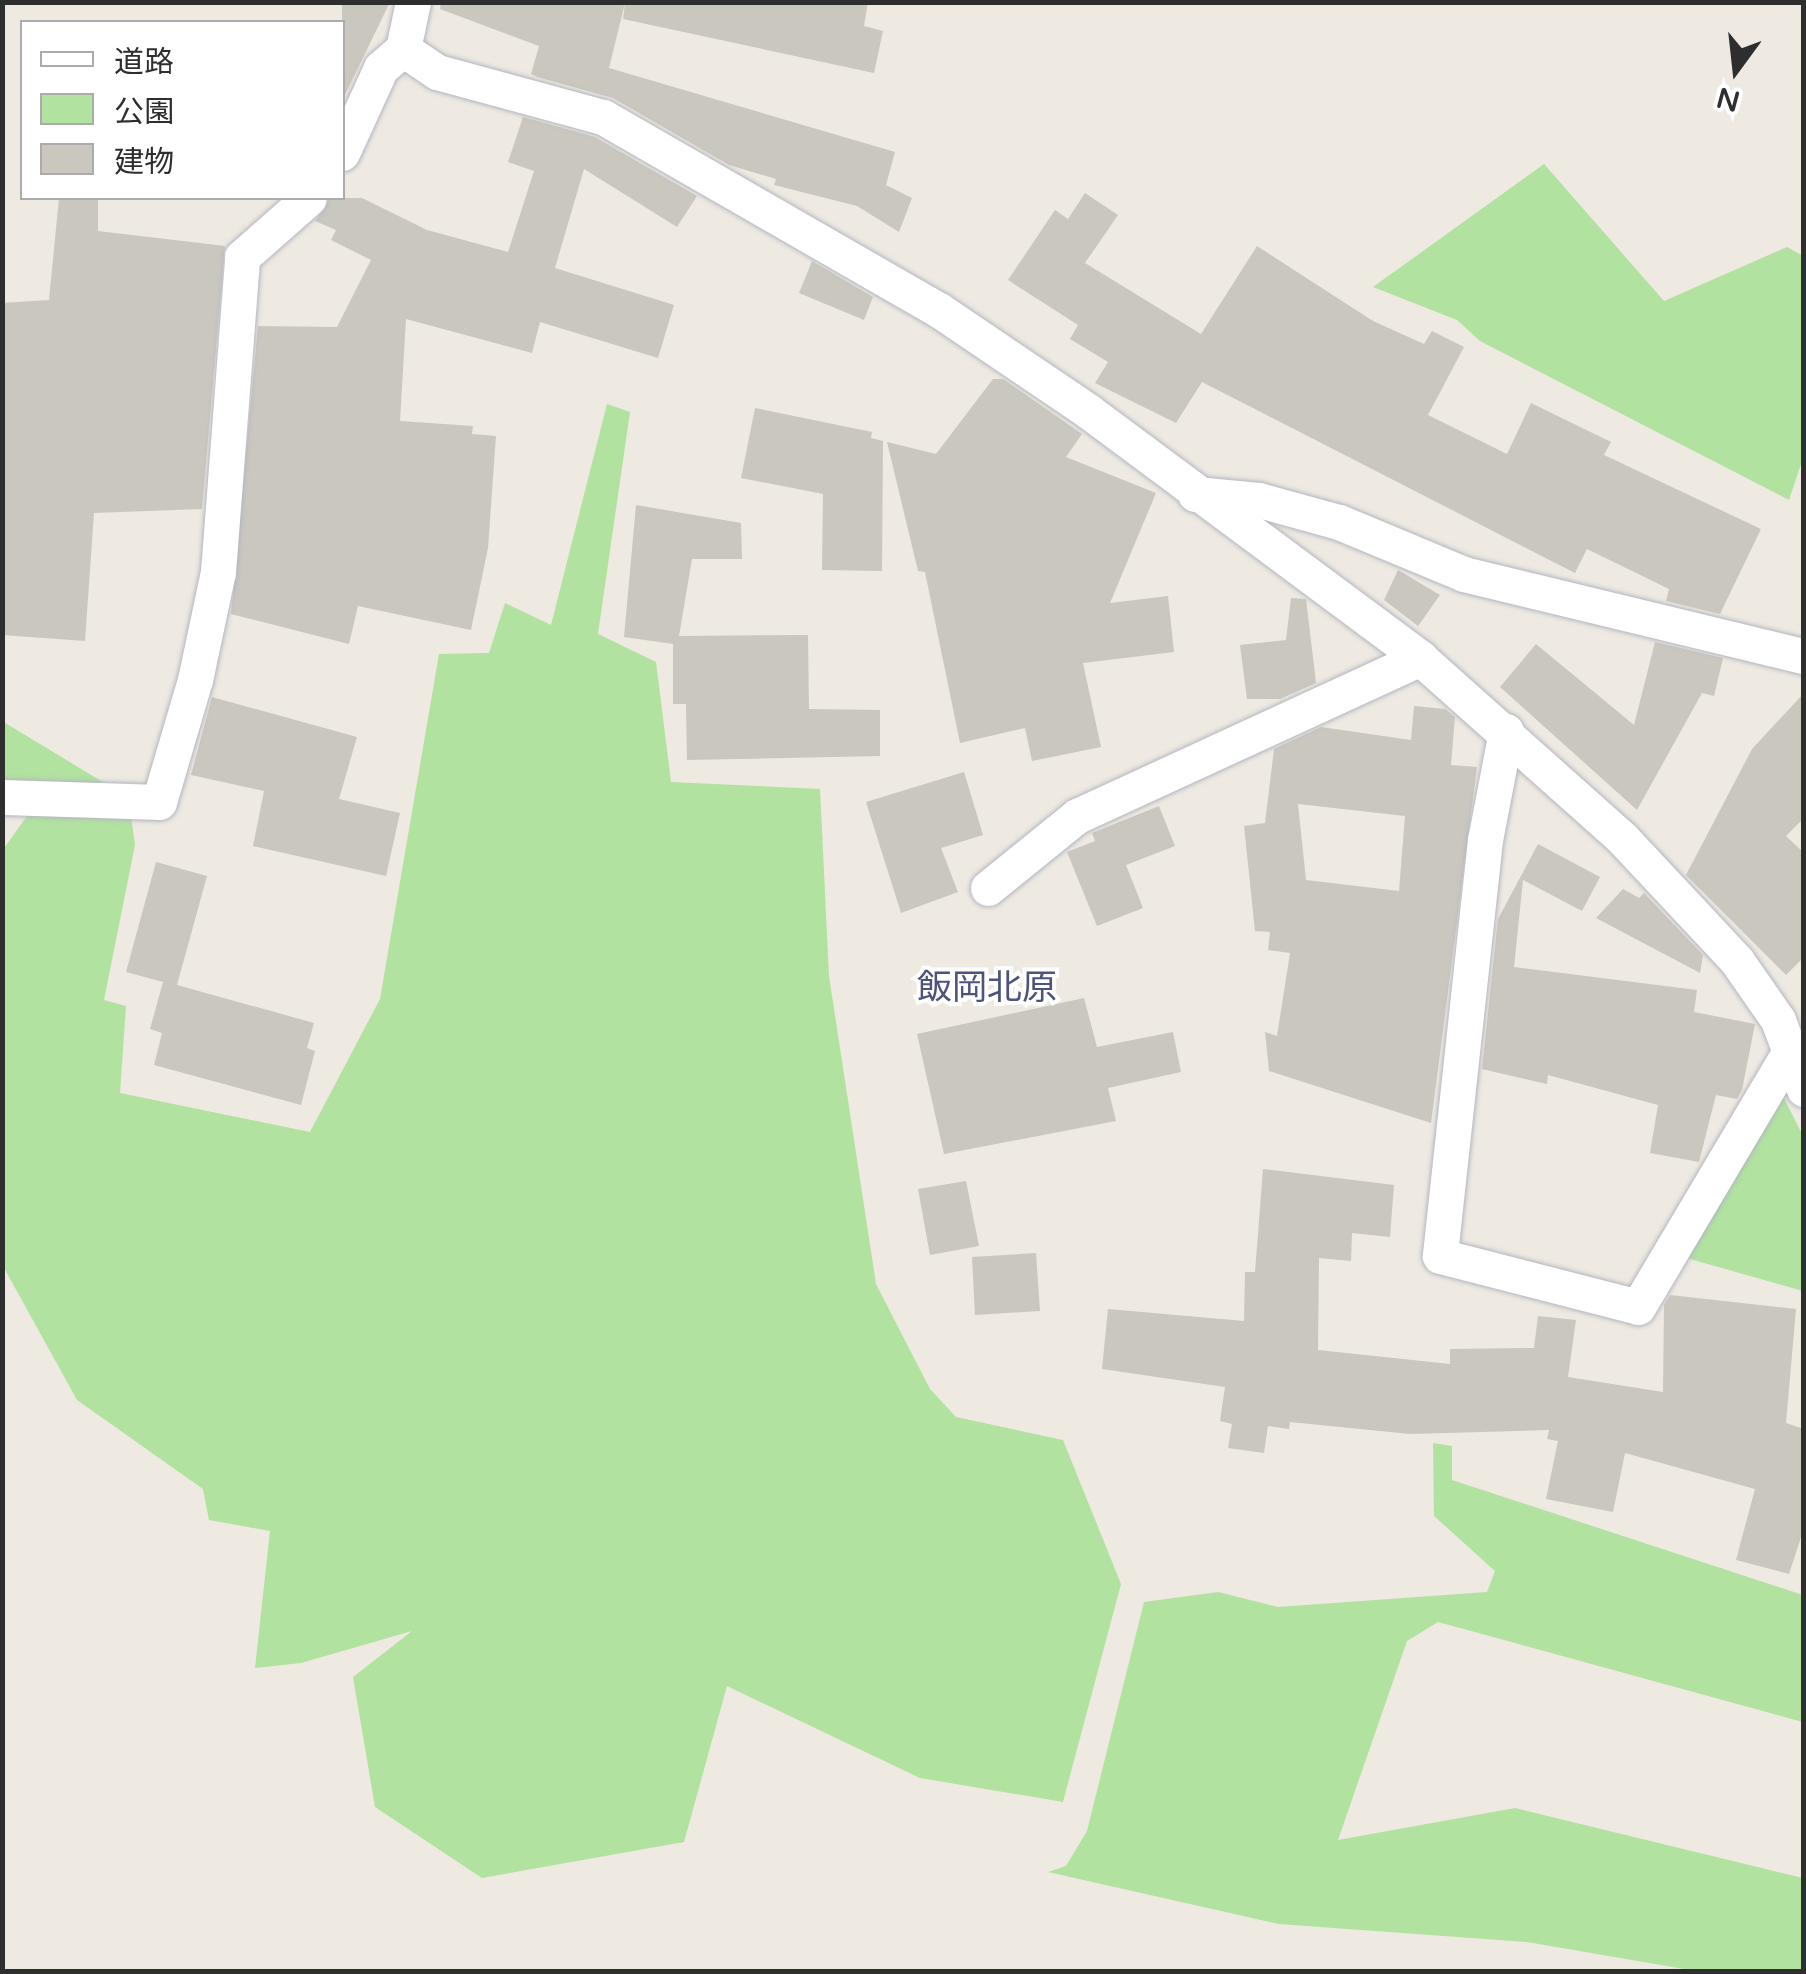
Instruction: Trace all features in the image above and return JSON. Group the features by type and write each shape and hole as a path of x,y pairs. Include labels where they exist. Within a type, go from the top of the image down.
{"street":[{"path":"345,148 382,68 403,49 413,2"},
{"path":"403,49 436,72 603,116 939,310 1088,411 1194,494 1420,658 1622,838 1738,961 1778,1020 1804,1089"},
{"path":"2,796 159,802 218,572 242,257 308,200"},
{"path":"1194,494 1275,504 1338,522 1464,574 1804,656"},
{"path":"988,888 1076,816 1420,658"},
{"path":"1506,731 1485,840 1440,1256 1638,1307 1788,1054"}],"green space":[{"path":"1544,164 1664,301 1787,247 1803,256 1803,458 1789,500 1480,341 1457,320 1373,287"},
{"path":"607,404 630,412 598,634 656,662 671,782 820,789 829,976 876,1284 930,1389 956,1417 1063,1440 1121,1584 1063,1802 920,1778 727,1686 684,1842 482,1878 375,1807 353,1677 412,1631 301,1663 255,1668 270,1531 209,1520 203,1489 77,1400 3,1266 2,851 27,816 131,816 135,845 104,1000 126,1006 120,1093 310,1132 380,999 439,654 489,653 505,603 551,625"},
{"path":"2,721 111,787 3,784"},
{"path":"1783,1096 1803,1136 1803,1291 1683,1257"},
{"path":"1433,1443 1452,1446 1452,1480 1803,1595 1803,1722 1438,1622 1407,1641 1338,1840 1515,1808 1803,1878 1803,1971 1696,1971 1527,1942 1279,1924 1048,1872 1066,1866 1087,1831 1144,1602 1218,1592 1278,1607 1487,1592 1495,1571 1434,1516"}],"building":[{"path":"342,2 390,2 345,95 345,20"},
{"path":"441,2 868,2 864,26 883,31 874,73 623,19 625,3 609,68 895,152 886,185 912,198 899,232 857,206 774,185 776,179 729,165 613,98 531,74 539,46 440,9"},
{"path":"523,117 595,137 697,196 677,227 584,169 555,268 674,305 658,358 540,322 532,353 406,319 400,421 473,426 472,434 496,436 488,548 471,630 358,606 349,644 231,614 258,326 337,327 371,260 331,240 336,230 315,221 329,200 362,198 427,230 508,252 534,171 508,162"},
{"path":"1085,193 1118,215 1085,263 1201,334 1257,246 1373,321 1424,344 1432,331 1464,347 1428,415 1507,454 1531,403 1611,442 1604,455 1761,529 1720,614 1666,601 1669,589 1587,549 1575,573 1202,382 1176,423 1095,383 1108,362 1070,339 1078,325 1008,280 1055,210 1068,219"},
{"path":"59,200 98,200 98,231 225,246 202,509 94,513 85,641 2,635 2,303 49,300"},
{"path":"812,261 873,297 864,320 799,293"},
{"path":"993,379 1003,379 1082,434 1066,457 1156,493 1110,603 1168,596 1174,652 1083,663 1101,747 1032,761 1025,728 960,743 925,572 918,571 887,442 936,454"},
{"path":"755,408 872,432 871,438 883,441 882,571 822,570 823,494 741,478"},
{"path":"636,505 741,523 742,559 692,559 679,636 808,635 809,709 880,710 880,756 687,760 686,704 673,704 673,644 624,637"},
{"path":"1398,570 1440,595 1418,626 1384,600"},
{"path":"1291,598 1306,599 1316,683 1280,699 1247,699 1240,645 1286,640"},
{"path":"1655,642 1723,658 1714,696 1702,693 1637,810 1500,687 1536,644 1634,725"},
{"path":"1804,693 1804,818 1786,836 1804,853 1804,957 1786,975 1686,875 1752,749"},
{"path":"212,697 357,737 339,799 400,813 386,876 253,846 264,791 191,775"},
{"path":"1414,706 1445,709 1455,717 1451,765 1477,767 1431,1123 1269,1071 1265,1032 1277,1036 1290,953 1268,950 1270,932 1255,931 1244,826 1265,823 1274,749 1321,727 1411,740","holes":["1298,804 1405,816 1399,891 1306,880"]},
{"path":"964,772 983,835 941,848 958,892 901,913 866,802"},
{"path":"1159,806 1175,846 1126,865 1143,908 1097,926 1067,852 1095,841 1092,833"},
{"path":"1538,844 1600,877 1582,911 1523,880 1514,967 1697,990 1694,1012 1755,1024 1742,1090 1737,1099 1716,1095 1699,1162 1650,1153 1658,1105 1548,1075 1547,1084 1482,1069 1498,919"},
{"path":"156,862 207,876 177,985 314,1023 307,1048 315,1051 301,1105 154,1065 162,1033 150,1029 163,982 126,972"},
{"path":"1623,889 1639,898 1644,893 1703,955 1700,973 1596,918"},
{"path":"1084,998 1097,1047 1173,1032 1181,1072 1108,1088 1116,1121 944,1154 917,1034"},
{"path":"1263,1169 1394,1185 1390,1237 1352,1233 1351,1261 1319,1258 1318,1350 1450,1364 1450,1349 1534,1348 1538,1316 1576,1320 1568,1377 1663,1392 1664,1305 1670,1295 1796,1309 1786,1423 1804,1429 1804,1528 1789,1574 1736,1560 1755,1489 1625,1453 1613,1512 1546,1499 1558,1441 1547,1439 1549,1430 1410,1434 1290,1422 1289,1429 1268,1426 1264,1453 1228,1448 1232,1424 1220,1421 1225,1387 1102,1369 1108,1309 1244,1321 1245,1272 1255,1272"},
{"path":"966,1181 979,1246 930,1255 918,1189"},
{"path":"1036,1253 1040,1311 975,1315 972,1257"}],"district":[{"name":"飯岡北原","path":"987,988"}]}
